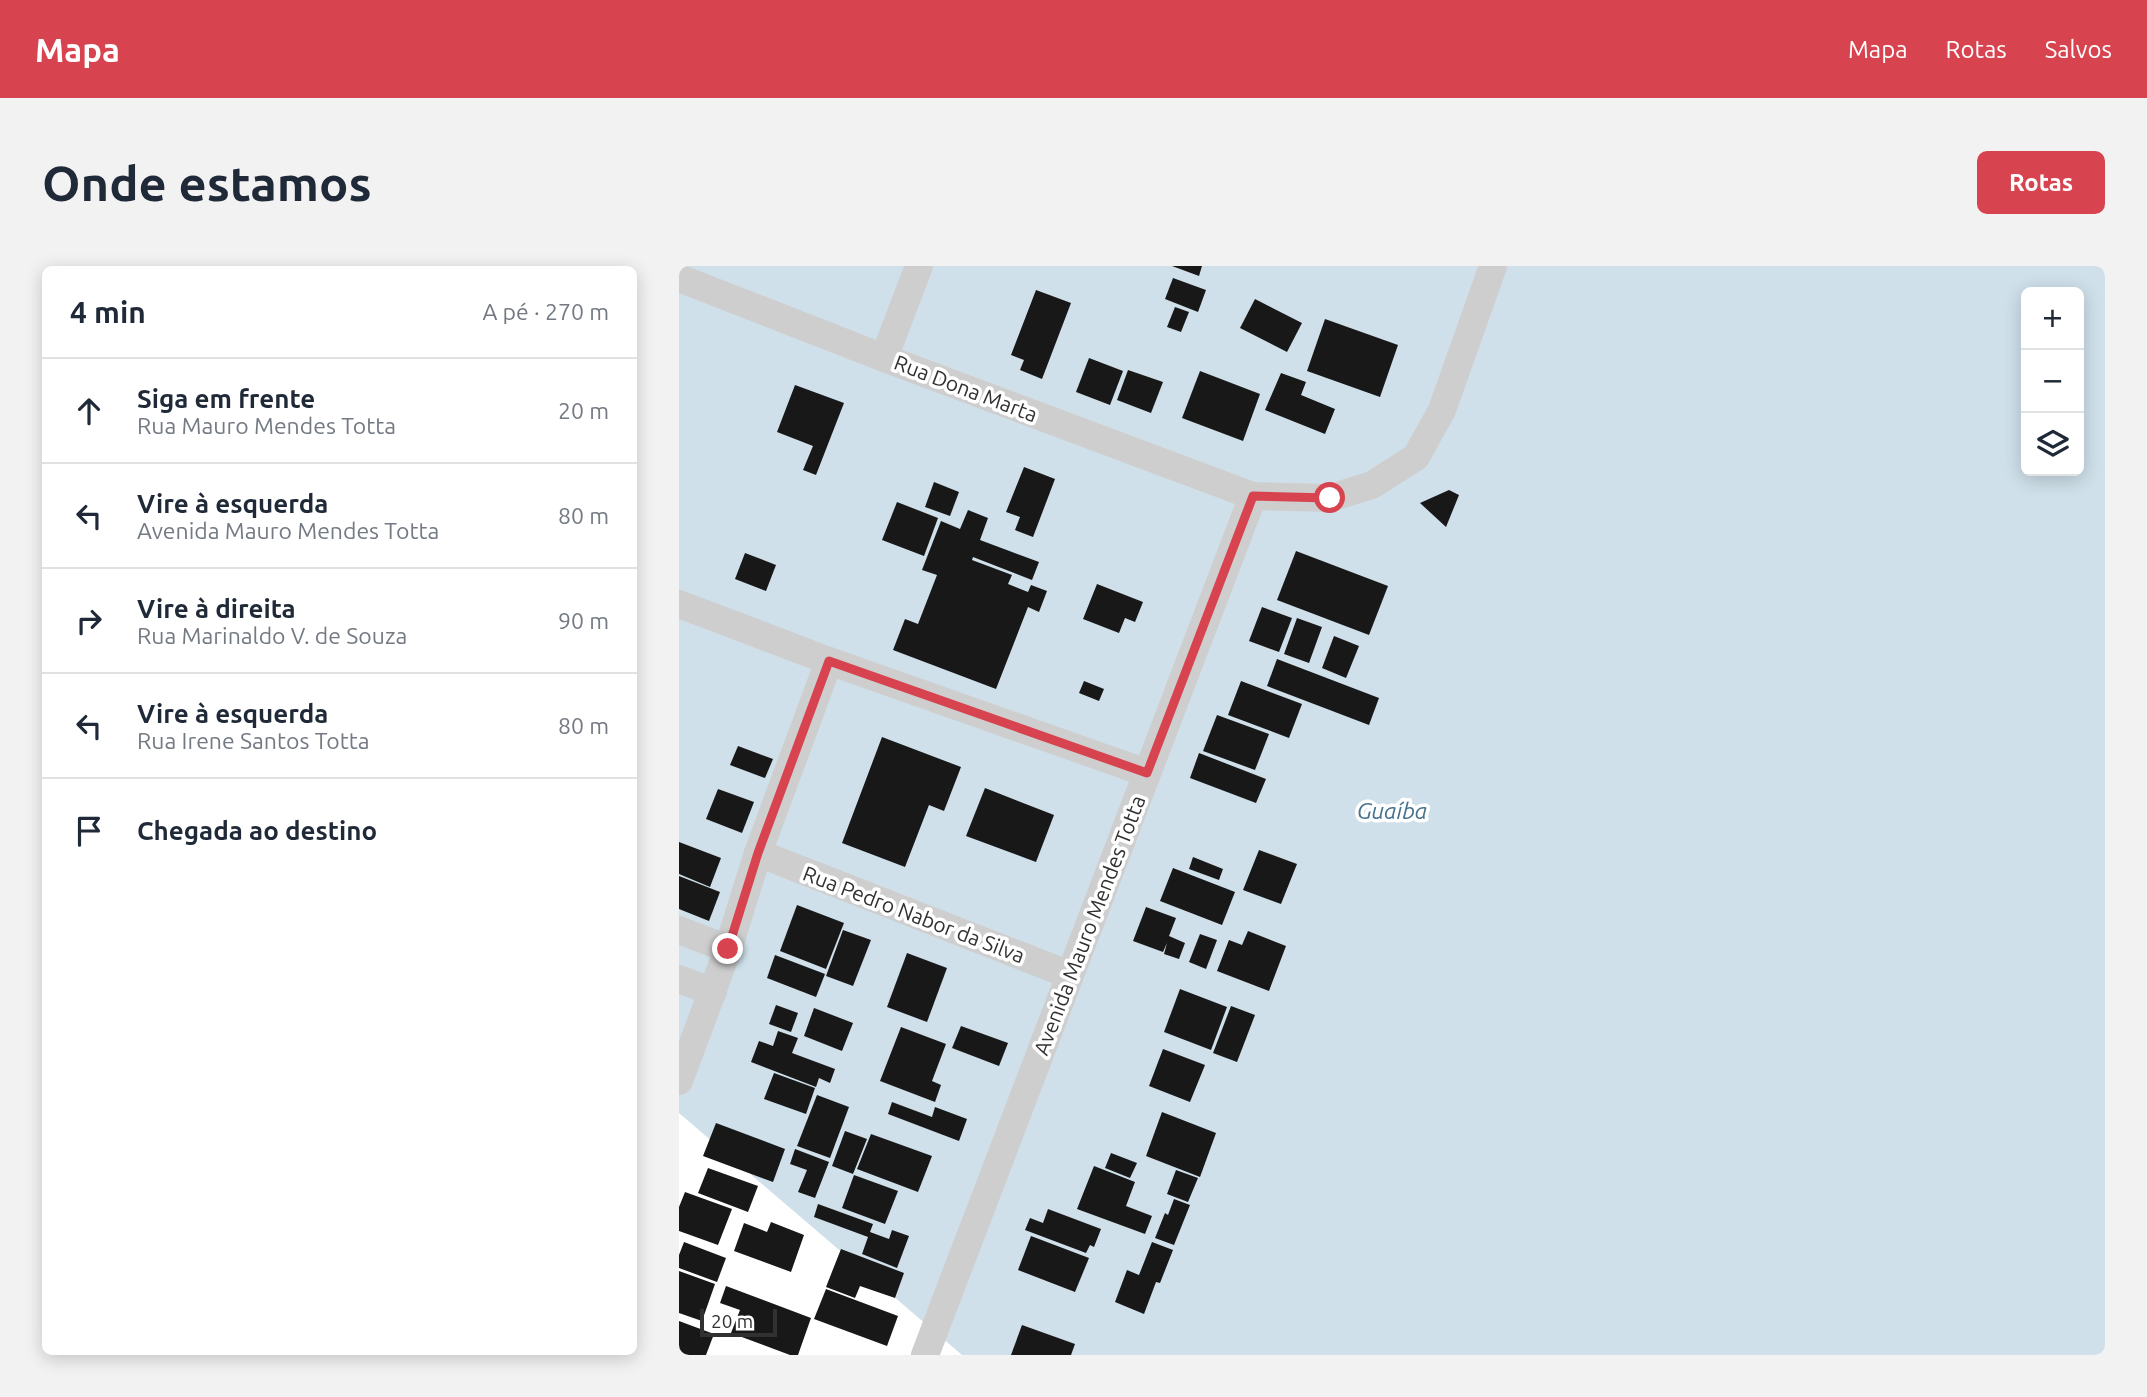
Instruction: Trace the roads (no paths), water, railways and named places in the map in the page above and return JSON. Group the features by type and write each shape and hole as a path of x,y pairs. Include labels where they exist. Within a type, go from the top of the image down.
{"street":[{"path":"884,358 919,266"},
{"name":"Rua Dona Marta","path":"679,278 1253,496 1330,498 1372,485 1416,457 1442,410 1493,266"},
{"name":"Avenida Mauro Mendes Totta","path":"925,1355 1253,496"},
{"path":"679,604 829,661 1147,773"},
{"path":"679,1081 728,949 758,853 829,661"},
{"name":"Rua Pedro Nabor da Silva","path":"758,853 1070,975"},
{"path":"679,930 728,949"},
{"path":"679,979 713,992"}],"water":[{"name":"Guaíba","path":"679,266 2105,266 2105,1355 962,1355 679,1113"}]}
